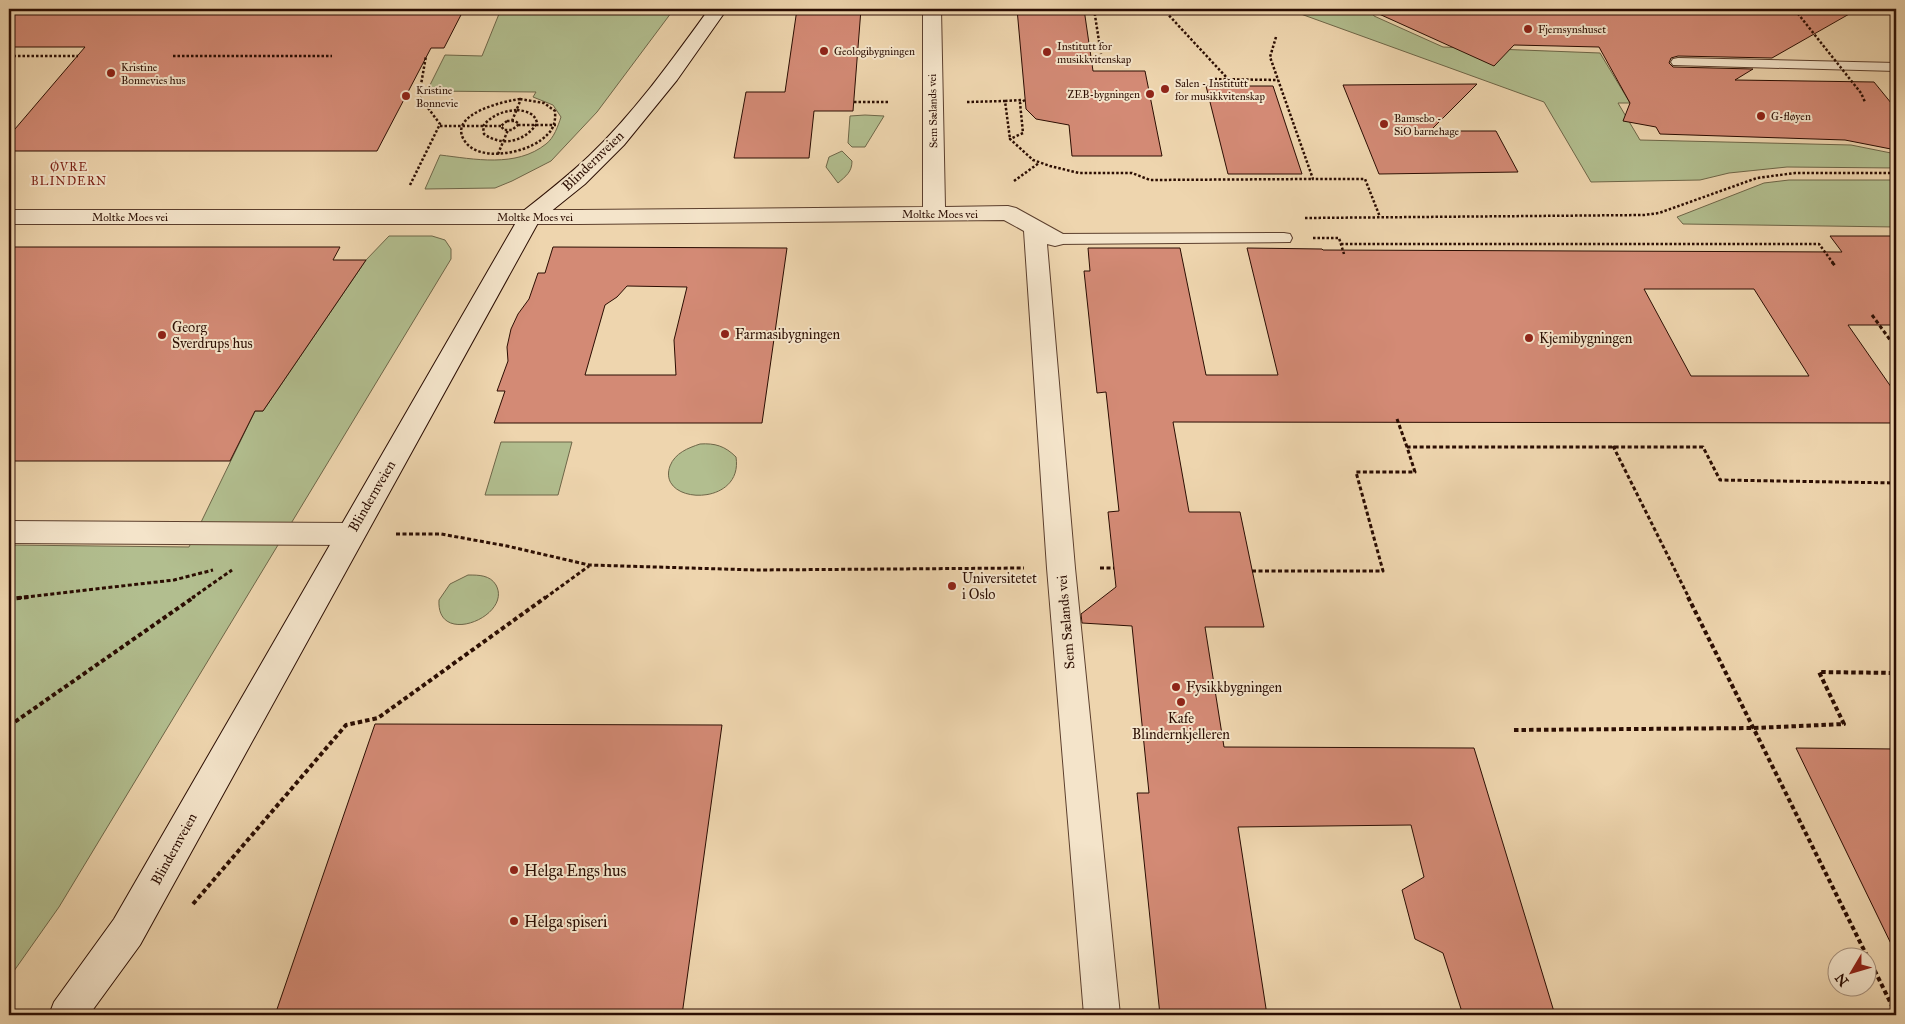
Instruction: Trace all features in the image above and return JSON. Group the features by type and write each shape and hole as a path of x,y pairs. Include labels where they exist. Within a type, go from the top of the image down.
{"street":[{"name":"Blindernveien","path":"67,1015 128,932 350,534 530,217 577,179 620,136 668,78 718,9"},
{"name":"Sem Sælands vei","path":"932,9 934,214"},
{"name":"Moltke Moes vei","path":"9,217 530,217 1008,213 1045,234"},
{"name":"Sem Sælands vei","path":"1045,234 1061,568 1102,1015"},
{"path":"9,532 350,534"}],"lane":[{"path":"1678,62 1896,67"},
{"path":"1045,234 1291,238"}],"path":[{"path":"1094,9 1101,54"},
{"path":"1163,9 1228,79"},
{"path":"1208,9 1250,12 1254,9"},
{"path":"1795,10 1861,93 1865,102"},
{"path":"1276,37 1270,57 1313,179"},
{"path":"9,56 78,56"},
{"path":"173,56 332,56"},
{"path":"408,188 440,124 418,96 426,56"},
{"path":"1210,79 1278,80"},
{"path":"439,126 502,126 504,123 512,120 521,100"},
{"path":"1005,101 1025,100 1020,102 1023,133 1010,138 1033,160 1039,163 1078,173 1132,173 1150,180 1365,179 1380,217"},
{"path":"504,101 538,102 552,109 557,117 556,125 547,138 536,145 515,152 498,154 478,151 468,145 462,136 464,126 474,114 486,107 504,101"},
{"path":"854,102 888,102"},
{"path":"517,110 526,111 534,115 536,125 531,132 522,138 503,141 488,138 482,132 483,126 496,115 517,110"},
{"path":"512,120 517,122 518,125"},
{"path":"502,126 503,129 508,130 515,129 518,125 556,125"},
{"path":"498,154 508,130"},
{"path":"1008,186 1039,163"},
{"path":"1344,254 1339,238 1291,238 1291,218 1644,215 1659,213 1757,178 1794,173 1896,173"},
{"path":"1341,244 1819,244 1836,267"},
{"path":"1872,315 1896,348"},
{"path":"1252,571 1383,571 1356,472 1415,472 1397,419"},
{"path":"1613,446 1863,946"},
{"path":"1407,447 1703,447 1720,480 1896,483"},
{"path":"350,534 442,534 507,546 589,565 756,570 1061,568"},
{"path":"9,726 239,565"},
{"path":"187,911 346,725 378,718 589,565"},
{"path":"9,599 174,580 203,574 219,568"},
{"path":"1514,730 1754,728 1844,724 1819,672 1896,673"},
{"path":"1878,977 1896,1014"}],"green space":[{"path":"501,9 674,9 597,112 551,161 495,188 425,189 440,155 481,160 508,159 522,156 534,152 546,144 557,128 561,117 553,105 533,97 536,92 427,91 445,55 482,56"},
{"path":"1287,9 1371,9 1374,16 1443,47 1600,53 1630,103 1618,103 1640,140 1851,145 1896,154 1896,168 1787,167 1729,173 1700,180 1591,182 1544,102"},
{"path":"850,116 884,116 865,147 852,147 848,143"},
{"path":"842,151 852,161 852,165 848,174 838,183 826,167 829,157"},
{"path":"1789,180 1896,180 1896,227 1683,224 1677,217 1764,183"},
{"path":"389,236 432,236 445,240 451,249 451,259 59,907 9,978 9,545 189,547 255,411 263,411 366,260"},
{"path":"501,442 572,442 558,495 485,495"},
{"path":"700,444 720,446 732,453 736,457 735,474 727,485 715,493 687,494 676,488 669,479 670,466 679,454"},
{"path":"468,575 487,577 494,582 498,597 494,607 485,616 473,622 460,625 449,622 441,614 439,600 450,584"}],"building":[{"name":"Kristine Bonnevies hus","path":"9,9 464,9 444,48 431,48 377,151 9,151 9,136 85,47 9,47"},
{"name":"Geologibygningen","path":"797,9 861,9 853,111 814,111 809,158 734,158 746,92 785,92"},
{"path":"1017,9 1084,9 1093,71 1145,71 1162,156 1072,156 1069,125 1036,119 1026,109"},
{"path":"1368,9 1858,9 1772,58 1678,56 1671,58 1669,63 1673,67 1753,69 1735,80 1874,82 1896,109 1896,150 1845,140 1660,134 1656,127 1623,121 1630,103 1599,47 1514,45 1494,66"},
{"path":"1477,84 1430,131 1496,131 1518,172 1379,174 1343,85"},
{"path":"1206,86 1273,86 1302,174 1228,174"},
{"name":"Fysikkbygningen","path":"1830,236 1896,236 1896,325 1848,325 1896,394 1896,423 1173,422 1189,512 1240,512 1264,627 1205,627 1224,747 1474,748 1555,1015 1463,1015 1443,953 1415,939 1402,890 1424,877 1411,825 1238,827 1267,1015 1160,1015 1137,793 1149,793 1132,626 1082,623 1081,614 1116,587 1108,512 1119,511 1106,392 1097,393 1084,271 1090,271 1088,248 1180,248 1206,375 1278,375 1247,248 1842,252","holes":["1644,289 1754,289 1809,376 1691,376"]},
{"name":"Georg Sverdrups hus","path":"9,247 340,247 333,260 366,260 263,411 255,411 230,461 9,461"},
{"name":"Farmasibygningen","path":"553,247 787,248 762,423 494,423 505,391 497,391 508,361 507,347 511,329 518,314 529,299 538,273 545,273","holes":["627,286 687,287 674,340 676,375 585,375 605,305 617,297"]},
{"name":"Helga Engs hus","path":"375,724 722,725 682,1015 275,1015"},
{"path":"1796,748 1896,749 1896,954"}],"place":[{"name":"Fjernsynshuset","path":"1528,29"},
{"name":"Geologibygningen","path":"824,51"},
{"name":"Institutt for musikkvitenskap","path":"1047,52"},
{"name":"Kristine Bonnevies hus","path":"111,73"},
{"name":"Salen - Institutt for musikkvitenskap","path":"1165,89"},
{"name":"ZEB-bygningen","path":"1150,94"},
{"name":"Kristine Bonnevie","path":"406,96"},
{"name":"G-fløyen","path":"1761,116"},
{"name":"Bamsebo - SiO barnehage","path":"1384,124"},
{"name":"Farmasibygningen","path":"725,334"},
{"name":"Georg Sverdrups hus","path":"162,335"},
{"name":"Kjemibygningen","path":"1529,338"},
{"name":"Universitetet i Oslo","path":"952,586"},
{"name":"Fysikkbygningen","path":"1176,687"},
{"name":"Kafe Blindernkjelleren","path":"1181,702"},
{"name":"Helga Engs hus","path":"514,870"},
{"name":"Helga spiseri","path":"514,921"}],"district":[{"name":"ØVRE BLINDERN","path":"69,174"}]}
